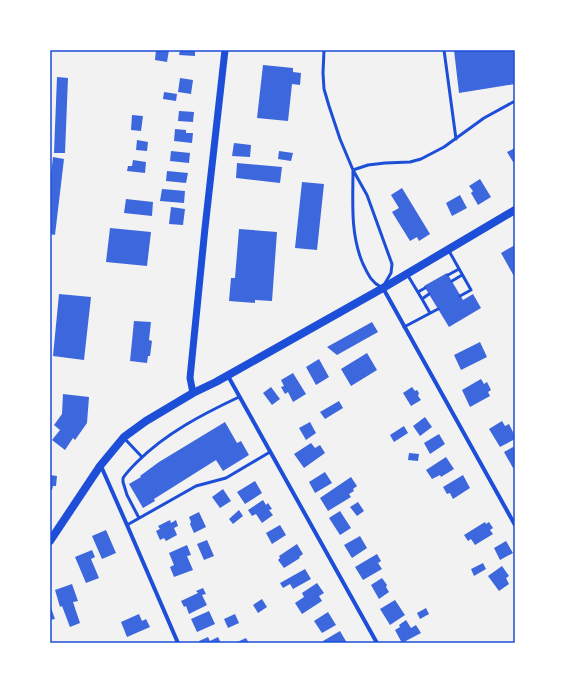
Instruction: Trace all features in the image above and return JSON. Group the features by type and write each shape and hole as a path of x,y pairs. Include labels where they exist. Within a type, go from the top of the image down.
{"main road":[{"path":"50,541 100,466 124,437 146,421 193,393 383,288 515,210"}],"street":[{"path":"193,393 190,378 225,50"},
{"path":"383,288 515,525"},
{"path":"227,375 377,643"},
{"path":"100,466 127,524 178,643"}],"lane":[{"path":"324,50 324,89 340,139 353,170 367,195 392,264 391,273 383,288 375,284 369,278 358,252 353,230 353,170"},
{"path":"444,50 456,140"},
{"path":"353,170 368,165 410,162 421,159 456,140 484,118 515,101"},
{"path":"448,249 471,290 460,296"},
{"path":"448,275 459,269"},
{"path":"407,274 430,313"},
{"path":"452,281 462,275"},
{"path":"418,292 425,288"},
{"path":"422,299 429,294"},
{"path":"404,327 438,309"},
{"path":"139,518 127,495 123,478 126,473 165,437 239,397"},
{"path":"124,437 142,457"},
{"path":"127,524 196,486 226,478 270,452"}],"building":[{"path":"156,50 169,50 167,62 155,60"},
{"path":"180,50 195,50 195,56 179,55"},
{"path":"454,50 515,50 515,84 459,93"},
{"path":"263,65 293,68 293,72 301,73 300,85 292,84 288,121 257,118"},
{"path":"57,77 68,78 65,153 54,153"},
{"path":"180,78 193,80 191,94 178,92"},
{"path":"164,92 177,94 176,101 163,99"},
{"path":"179,111 194,112 193,122 178,121"},
{"path":"132,115 143,116 141,131 131,130"},
{"path":"175,129 186,130 186,133 193,133 192,143 174,141"},
{"path":"137,140 148,142 147,151 136,150"},
{"path":"234,143 251,145 250,157 232,156"},
{"path":"515,148 515,165 507,152"},
{"path":"171,151 190,153 189,163 170,161"},
{"path":"279,151 293,153 291,161 278,159"},
{"path":"53,157 64,159 55,235 50,234 50,183"},
{"path":"133,160 146,162 145,173 127,171 128,166 132,166"},
{"path":"237,163 282,167 280,183 236,178"},
{"path":"167,171 188,173 186,183 166,181"},
{"path":"480,179 491,197 478,205 471,193 473,191 469,186"},
{"path":"302,182 324,184 317,250 295,248"},
{"path":"402,188 430,234 419,241 417,237 410,241 392,212 399,208 391,195"},
{"path":"162,189 185,191 184,203 160,201"},
{"path":"460,195 467,208 452,216 446,203"},
{"path":"126,199 153,202 152,216 124,213"},
{"path":"171,207 185,209 183,225 169,224"},
{"path":"110,228 151,232 147,266 106,262"},
{"path":"239,229 277,232 272,301 255,300 255,303 229,301 231,278 235,278"},
{"path":"515,245 515,278 501,253"},
{"path":"447,273 463,300 473,294 481,308 449,327 424,286"},
{"path":"59,294 91,297 84,360 53,356"},
{"path":"134,321 151,322 149,340 152,341 150,356 148,356 147,363 130,361"},
{"path":"372,322 378,332 337,355 327,347"},
{"path":"480,342 487,357 461,370 454,355"},
{"path":"367,353 377,370 351,386 341,369"},
{"path":"319,359 329,377 316,385 306,367"},
{"path":"293,373 306,394 293,402 288,392 285,394 281,387 284,386 281,380"},
{"path":"481,379 484,384 487,382 491,390 488,392 490,396 470,407 462,390"},
{"path":"271,387 280,399 272,405 263,393"},
{"path":"412,387 415,391 417,390 419,393 418,396 421,400 411,406 403,393"},
{"path":"63,394 89,397 87,423 75,440 73,438 65,450 52,440 60,430 54,425 62,414"},
{"path":"339,401 343,408 325,419 320,412"},
{"path":"425,417 432,427 420,436 413,426"},
{"path":"502,421 505,426 509,424 515,439 500,447 489,429"},
{"path":"225,422 237,443 241,441 249,455 223,471 216,460 154,499 155,501 143,508 129,484 141,477 140,476 159,462"},
{"path":"310,422 316,433 306,440 299,428"},
{"path":"404,426 408,433 394,442 390,435"},
{"path":"439,434 445,444 430,454 424,443"},
{"path":"311,443 315,448 320,445 325,453 304,468 294,454"},
{"path":"515,446 515,466 513,468 504,452"},
{"path":"409,453 419,454 418,461 408,460"},
{"path":"446,457 454,469 441,477 440,475 432,479 426,470"},
{"path":"325,472 332,483 315,493 309,482"},
{"path":"50,475 57,476 56,486 53,486 52,490 50,490"},
{"path":"463,475 470,488 453,499 450,493 447,494 443,487"},
{"path":"351,477 357,486 353,489 354,491 349,494 351,497 328,511 320,498"},
{"path":"255,481 262,493 245,504 237,492"},
{"path":"223,489 231,501 220,508 212,497"},
{"path":"263,500 266,505 268,503 272,509 269,510 273,515 262,523 256,514 252,516 248,510"},
{"path":"358,502 364,511 357,516 350,507"},
{"path":"239,510 243,516 233,524 229,519"},
{"path":"340,511 351,528 340,535 329,518"},
{"path":"199,512 206,527 194,533 189,517"},
{"path":"170,520 171,523 176,520 178,526 174,528 177,535 166,541 164,538 160,540 156,531 160,529 158,526"},
{"path":"485,522 486,524 489,522 493,528 490,530 493,534 475,545 471,539 468,541 464,535"},
{"path":"280,525 286,535 272,544 266,533"},
{"path":"106,530 116,553 102,559 92,536"},
{"path":"360,536 367,548 352,558 344,545"},
{"path":"207,540 214,556 204,560 197,544"},
{"path":"506,541 513,553 500,560 494,548"},
{"path":"297,544 303,554 299,557 300,558 284,568 278,560 280,558 279,556"},
{"path":"187,545 191,555 187,556 193,570 174,577 170,567 174,565 169,553"},
{"path":"92,550 95,557 91,559 99,578 86,583 75,557"},
{"path":"377,554 381,561 378,563 382,569 363,580 355,567"},
{"path":"483,563 486,569 474,576 471,569"},
{"path":"502,566 509,576 506,578 509,584 499,591 488,576"},
{"path":"305,569 311,579 293,589 290,584 283,588 280,583"},
{"path":"382,578 387,585 386,587 389,592 379,599 371,585"},
{"path":"317,583 324,593 319,596 322,601 302,614 295,603 304,597 302,593"},
{"path":"72,584 78,601 73,602 80,623 70,627 62,606 60,607 55,590"},
{"path":"203,588 206,594 202,595 207,605 189,614 186,606 184,607 181,601 198,593 196,591"},
{"path":"262,599 267,607 258,613 253,605"},
{"path":"395,600 405,615 390,625 380,609"},
{"path":"50,605 55,619 50,620"},
{"path":"426,608 429,614 420,619 417,613"},
{"path":"209,611 215,624 197,632 191,619"},
{"path":"328,612 336,625 322,633 314,621"},
{"path":"139,614 142,621 146,619 150,627 127,637 121,622"},
{"path":"235,614 239,623 228,628 224,619"},
{"path":"406,620 411,628 416,625 421,633 402,643 395,630"},
{"path":"340,631 347,643 324,643 323,641"},
{"path":"208,637 210,641 218,637 221,643 200,643 199,641"},
{"path":"246,638 249,643 235,643"}]}
